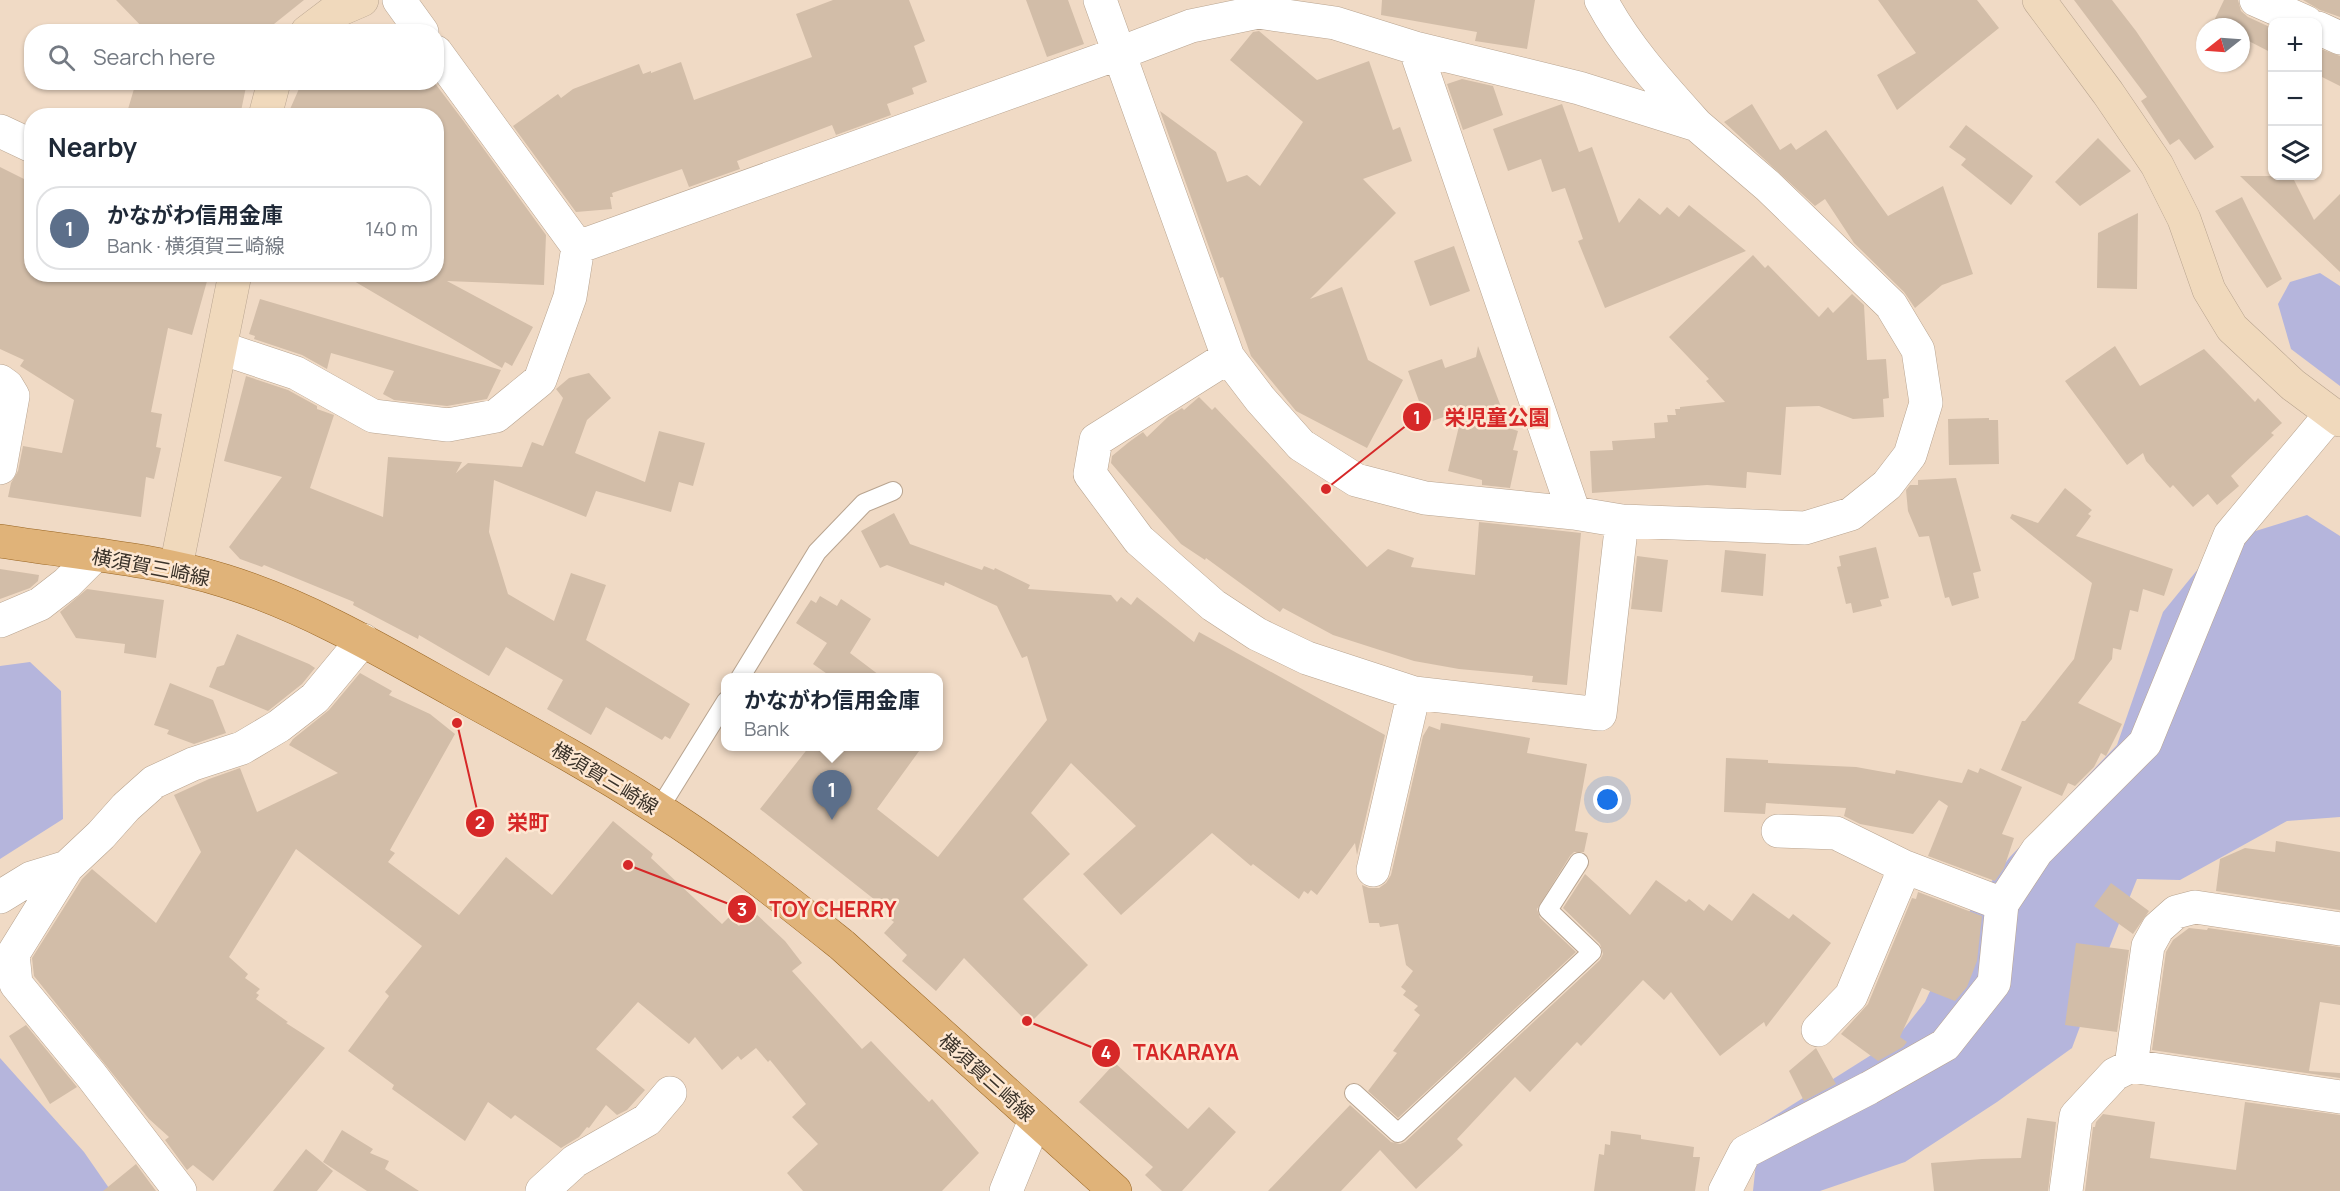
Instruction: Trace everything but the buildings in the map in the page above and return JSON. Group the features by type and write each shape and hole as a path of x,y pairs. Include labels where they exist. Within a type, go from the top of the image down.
{"main road":[{"name":"横須賀三崎線","path":"0,541 176,567 227,582 363,640 518,726 659,809 766,886 842,945 1114,1191"}],"street":[{"path":"318,24 332,13 362,0"},
{"path":"399,0 416,24"},
{"path":"1100,0 1228,357 1260,399 1301,445 1356,480 1425,498 1574,513 1622,521 1805,528 1851,514 1887,485 1910,455 1926,403 1918,350 1891,305 1768,186 1696,125 1644,66 1617,30 1601,0"},
{"path":"1725,1191 1744,1152 1869,1088 1945,1045 1994,983 2002,904 2037,851 2145,743 2230,535 2336,417 2293,385 2232,328 2209,290 2184,219 2157,165 2108,93 2039,0"},
{"path":"2256,0 2297,18"},
{"path":"578,247 1191,26 1258,12 1335,23 1415,48 1579,88 1696,125"},
{"path":"2322,30 2340,38"},
{"path":"1415,48 1574,513"},
{"path":"221,348 296,373 373,416 448,425 496,416 540,380 570,297 578,247 444,63"},
{"path":"267,108 272,90"},
{"path":"0,131 24,142"},
{"path":"176,567 233,282"},
{"path":"1228,357 1096,440 1090,474 1139,540 1213,605 1257,634 1307,658 1414,693 1600,714 1622,521"},
{"path":"0,381 7,386 13,396 0,468"},
{"path":"0,621 40,603 66,583 94,556"},
{"path":"180,1191 91,1075 16,984 13,954 67,867 126,807 154,782 193,764 242,748 279,726 315,698 363,640"},
{"path":"1373,870 1414,693"},
{"path":"1778,831 1836,833 1905,867 2002,904"},
{"path":"0,897 31,878 67,867"},
{"path":"1818,1030 1851,996 1905,867"},
{"path":"2131,1066 2148,946 2158,928 2176,912 2195,907 2340,930"},
{"path":"2066,1191 2076,1116 2115,1074 2131,1066 2340,1097"},
{"path":"542,1191 575,1161 647,1120 670,1093"},
{"path":"1006,1191 1035,1120"}],"lane":[{"path":"743,673 817,552 864,503 893,491"},
{"path":"659,809 721,709"},
{"path":"1354,1093 1398,1133 1592,952 1548,910 1579,862"}],"shaded area":[{"path":"2320,273 2340,286 2340,386 2291,349 2278,304 2290,282"},
{"path":"2307,515 2340,536 2340,817 2287,821 2180,880 2137,879 2072,1048 1997,1102 1905,1162 1820,1191 1753,1191 1760,1125 1895,1040 1925,1002 1963,920 2009,858 2117,745 2163,612 2220,542"},
{"path":"30,662 61,691 63,819 0,859 0,666"},
{"path":"0,1058 84,1152 111,1191 0,1191"}],"place":[{"name":"栄児童公園","path":"1326,489"},
{"name":"栄町","path":"457,723"},
{"name":"かながわ信用金庫","path":"832,820"},
{"name":"TOY CHERRY","path":"628,865"},
{"name":"TAKARAYA","path":"1027,1021"}]}
